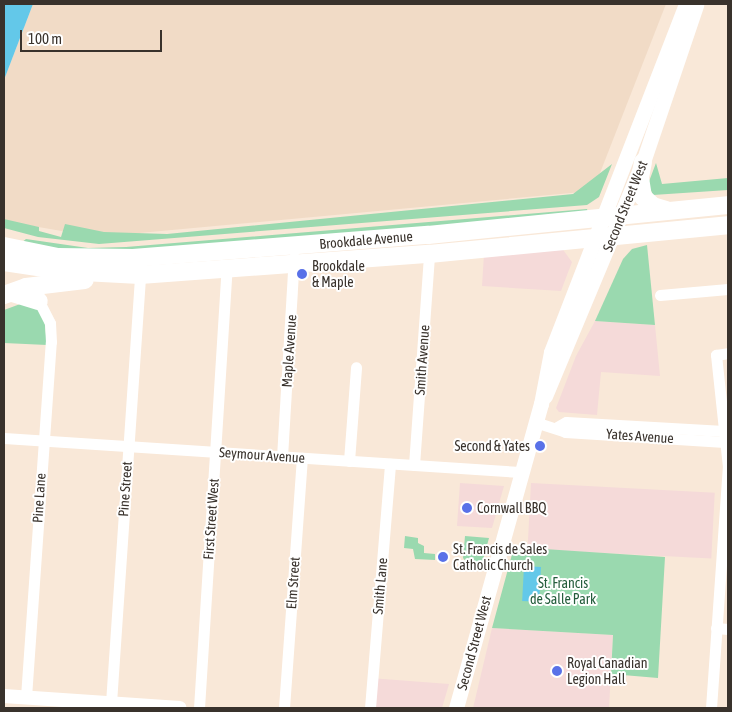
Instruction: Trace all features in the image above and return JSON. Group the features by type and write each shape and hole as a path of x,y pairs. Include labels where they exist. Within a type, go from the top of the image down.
{"main road":[{"name":"Second Street West","path":"456,708 540,404 562,362 686,4"},
{"name":"Second Street West","path":"613,216 643,162 696,4"},
{"path":"643,162 640,178 643,197 653,206 669,211"},
{"name":"Brookdale Avenue","path":"4,246 41,254 96,259 294,246 728,205"},
{"name":"Brookdale Avenue","path":"4,262 120,276 140,275 429,254 728,225"},
{"path":"5,294 26,287 120,276"},
{"path":"5,294 26,294 39,301"}],"street":[{"name":"Maple Avenue","path":"282,457 294,246"},
{"name":"Smith Avenue","path":"414,465 429,254"},
{"name":"First Street West","path":"199,708 227,269"},
{"name":"Pine Street","path":"111,703 140,275"},
{"path":"660,296 728,289"},
{"name":"Pine Lane","path":"26,697 42,441 51,342 50,323 39,301"},
{"path":"711,708 726,519 728,458 716,355 728,353"},
{"path":"350,461 356,367"},
{"name":"Yates Avenue","path":"535,422 557,426 566,422 619,430 724,436"},
{"name":"Seymour Avenue","path":"4,438 520,472"},
{"name":"Elm Street","path":"284,708 302,458"},
{"name":"Smith Lane","path":"370,708 390,464"},
{"path":"716,628 728,628"},
{"path":"4,696 180,708"}],"shaded area":[{"path":"33,4 666,4 593,191 96,237 4,221 4,80"},
{"path":"561,247 572,262 561,291 482,286 484,254"},
{"path":"595,321 655,325 660,376 601,372 597,415 559,412 556,408 576,356"},
{"path":"460,483 504,486 492,528 457,526"},
{"path":"531,483 715,493 711,559 528,549"},
{"path":"492,628 613,635 609,708 473,708"},
{"path":"370,678 449,684 442,708 368,707"}],"green space":[{"path":"656,163 662,184 728,178 728,190 653,195 648,184"},
{"path":"612,164 599,197 587,205 99,244 38,237 4,228 4,219 39,227 39,231 61,237 65,224 104,232 167,234 573,194"},
{"path":"587,209 588,212 581,214 143,251 72,251 21,243 26,239 88,248 126,247"},
{"path":"647,245 655,325 595,321 623,259 632,249"},
{"path":"31,300 44,316 47,345 4,343 4,310"},
{"path":"405,536 418,538 418,543 424,546 424,553 435,554 435,560 415,559 413,549 404,548"},
{"path":"465,536 489,538 480,571 472,569 463,558"},
{"name":"St. Francis de Salle Park","path":"514,547 665,557 658,678 611,674 613,635 492,628"}],"water":[{"path":"4,4 33,4 4,80"},
{"path":"524,566 541,567 539,602 522,601"}],"place":[{"name":"Brookdale & Maple","path":"302,274"},
{"name":"Second & Yates","path":"540,446"},
{"name":"Cornwall BBQ","path":"467,508"},
{"name":"St. Francis de Sales Catholic Church","path":"443,557"},
{"name":"Royal Canadian Legion Hall","path":"557,671"}]}
